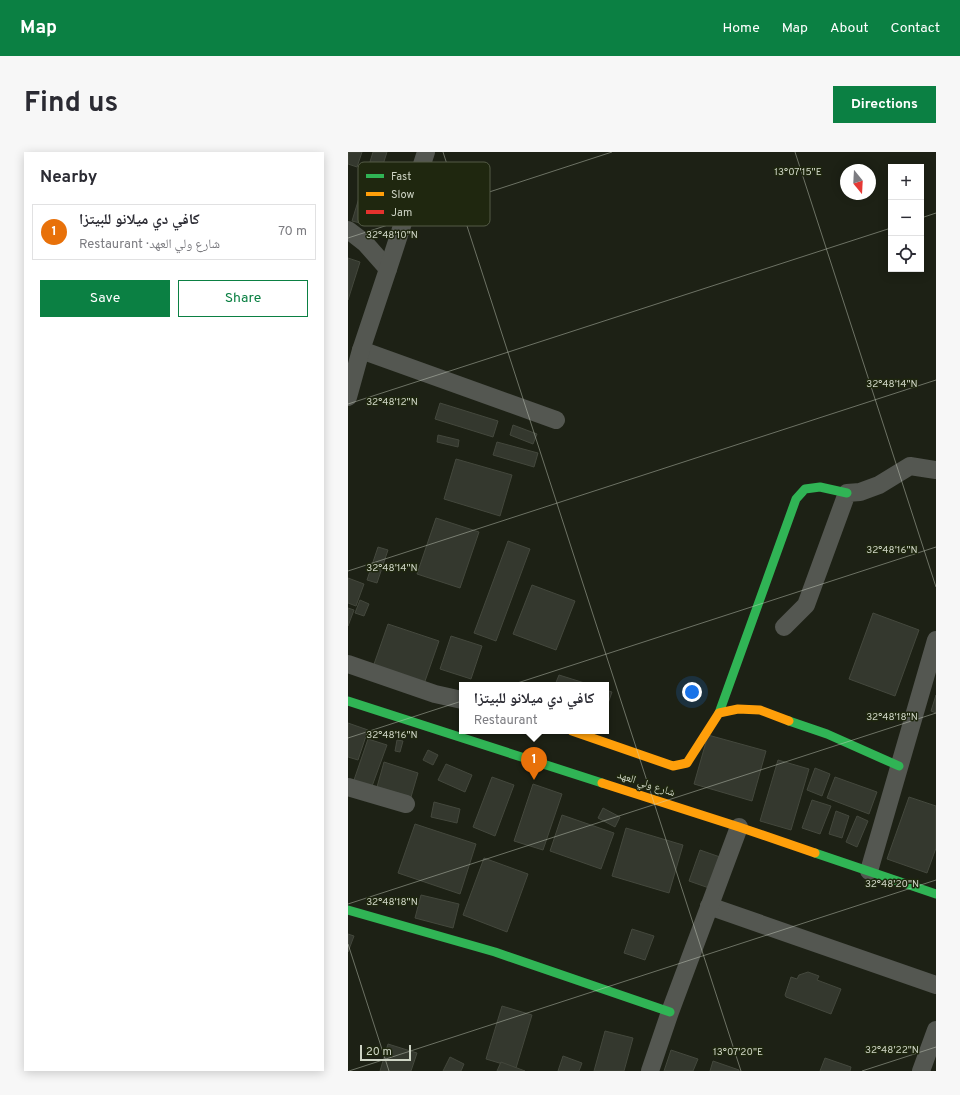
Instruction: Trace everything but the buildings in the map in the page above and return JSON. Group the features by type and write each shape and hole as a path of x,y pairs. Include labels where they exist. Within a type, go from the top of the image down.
{"street":[{"path":"423,162 426,152"},
{"path":"348,397 360,350 402,226"},
{"path":"348,230 365,243 388,269"},
{"path":"360,350 556,420"},
{"path":"581,734 673,766 687,764 719,713 796,500 805,489 820,487 847,493 860,492 879,485 910,466 936,470"},
{"path":"784,628 806,604 847,493"},
{"path":"869,871 936,640"},
{"path":"348,664 435,694 459,699"},
{"name":"شارع ولي العهد","path":"348,701 739,827 936,894"},
{"path":"719,713 738,709 760,710 827,734 899,766"},
{"path":"348,787 406,804"},
{"path":"650,1071 670,1012 739,827"},
{"path":"709,906 936,985"},
{"path":"348,910 495,952 670,1012"},
{"path":"921,1071 936,1030"}],"traffic: fast":[{"path":"719,713 796,499 805,489 820,487 847,493"},
{"path":"348,701 602,783"},
{"path":"789,721 827,734 899,766"},
{"path":"815,853 936,894"},
{"path":"348,910 495,952 670,1012"}],"traffic: slow":[{"path":"581,734 673,766 687,763 719,713 738,709 760,710 789,721"},
{"path":"602,783 815,853"}],"place":[{"name":"كافي دي ميلانو للبيتزا","path":"534,780"}]}
